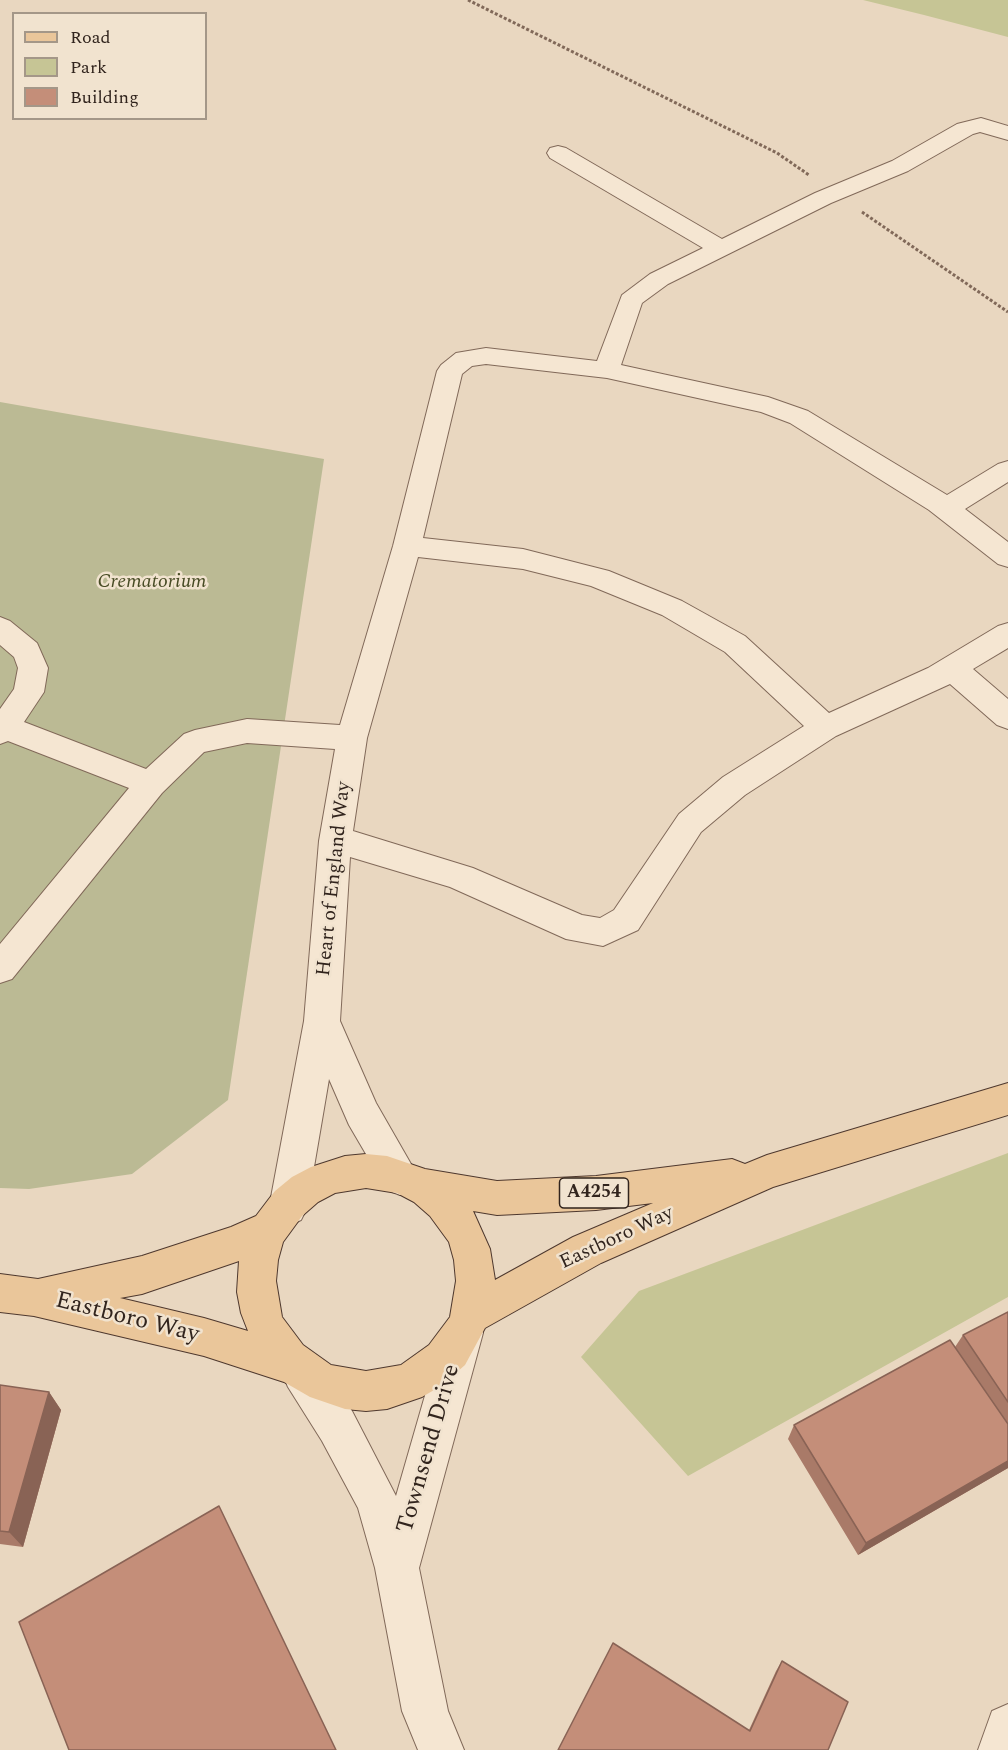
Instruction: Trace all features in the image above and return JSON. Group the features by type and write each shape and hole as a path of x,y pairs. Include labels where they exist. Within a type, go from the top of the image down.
{"main road":[{"name":"Eastboro Way","path":"467,1323 587,1250 767,1172 1008,1099"},
{"name":"Eastboro Way","path":"411,1182 497,1198 596,1192 767,1172"},
{"name":"A4254","path":"374,1174 411,1182 452,1208 471,1238 476,1252 478,1275 476,1300 467,1323 446,1354 420,1374 390,1385 356,1389 318,1381 295,1368 275,1349 264,1333 254,1299 256,1261 279,1218 315,1188 343,1177 374,1174"},
{"name":"Eastboro Way","path":"17,1295 142,1275 238,1243 279,1218"},
{"name":"Eastboro Way","path":"17,1295 204,1337 295,1368"}],"street":[{"path":"607,370 630,300 658,279 834,193 900,166 965,129 981,125 1008,133"},
{"path":"558,153 720,248"},
{"name":"Heart of England Way","path":"279,1218 322,1021 335,841 352,738 407,546 450,371 465,359 486,356 607,370 768,405 799,417 947,508 1008,557"},
{"path":"947,508 1008,470"},
{"path":"407,546 523,559 599,578 672,608 735,644 825,728"},
{"path":"0,628 26,651 33,668 29,692 2,730 151,784"},
{"path":"335,841 367,846 461,878 578,929 603,932 626,920 690,823 734,786 825,728 939,676 1008,634"},
{"path":"952,668 1008,717"},
{"path":"0,969 151,784 195,742 247,730 352,738"},
{"name":"Heart of England Way","path":"322,1021 362,1113 411,1182"},
{"name":"Townsend Drive","path":"397,1569 467,1323"},
{"name":"Townsend Drive","path":"295,1368 337,1426 377,1501 397,1569 425,1711 441,1750"},
{"path":"1001,1750 1008,1727"}],"path":[{"path":"468,0 777,153 1008,312"}],"green space":[{"path":"863,0 1008,0 1008,37 924,15"},
{"name":"Crematorium","path":"0,402 324,459 228,1100 132,1174 29,1189 0,1188"},
{"path":"1008,1153 1008,1297 688,1476 581,1357 639,1291"}],"building":[{"path":"1008,1312 1008,1402 963,1335"},
{"path":"950,1340 1008,1424 1008,1461 866,1543 794,1425"},
{"path":"0,1385 49,1392 9,1532 0,1531"},
{"path":"219,1506 336,1750 69,1750 19,1622"},
{"path":"613,1643 750,1731 782,1661 848,1702 828,1750 558,1750"}]}
